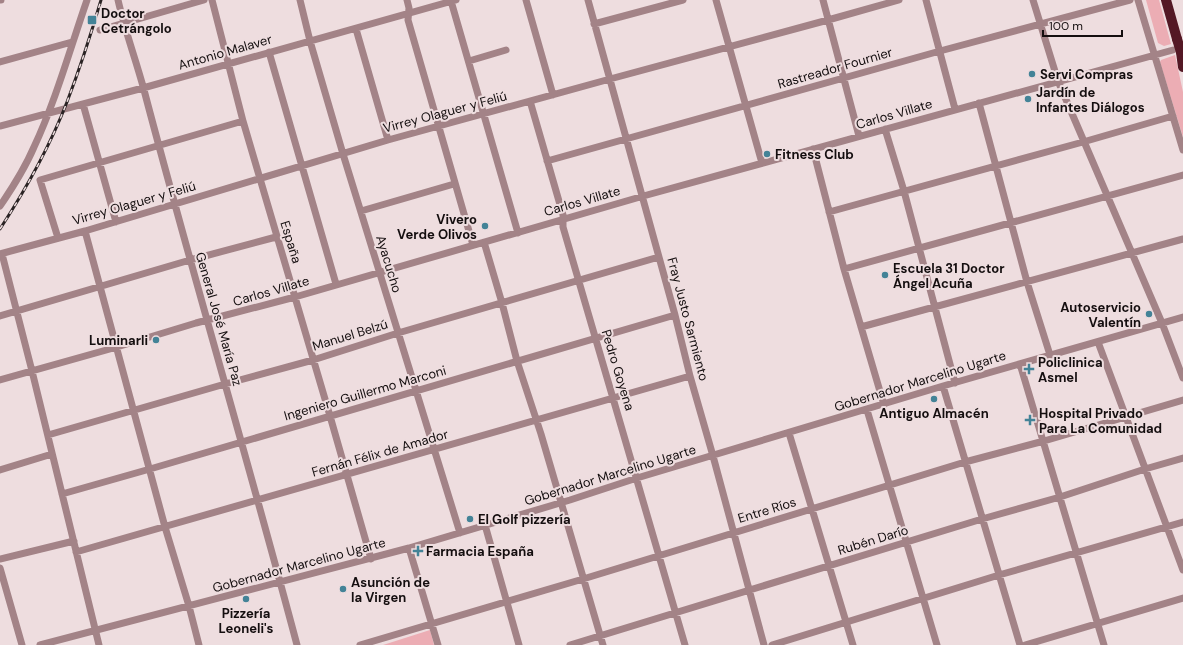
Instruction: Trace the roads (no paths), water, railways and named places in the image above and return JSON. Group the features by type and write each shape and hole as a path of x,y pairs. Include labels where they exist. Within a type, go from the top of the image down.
{"highway":[{"path":"1166,0 1183,67"}],"street":[{"path":"0,206 34,149 49,112 87,0"},
{"name":"General José María Paz","path":"118,0 123,23 143,88 206,321 281,583 297,645"},
{"path":"100,30 204,0"},
{"name":"España","path":"212,0 243,121 371,559"},
{"name":"Ayacucho","path":"300,0 310,41 343,154 460,533"},
{"path":"407,0 409,8 408,20 472,245"},
{"path":"526,0 553,95"},
{"name":"Fray Justo Sarmiento","path":"588,0 764,645"},
{"path":"594,24 683,0"},
{"path":"716,0 762,163"},
{"path":"822,0 859,136"},
{"name":"Virrey Olaguer y Feliú","path":"1,254 116,222 388,140 899,0"},
{"path":"926,0 955,109"},
{"path":"1033,0 1058,81 1162,323 1183,378"},
{"name":"Rastreador Fournier","path":"547,161 940,51 1130,0"},
{"path":"1138,0 1183,150"},
{"path":"454,1 469,61 518,233"},
{"name":"Antonio Malaver","path":"0,126 143,88 454,1"},
{"path":"356,29 388,140"},
{"path":"0,62 72,42"},
{"path":"469,61 506,50"},
{"path":"269,52 336,284"},
{"name":"Carlos Villate","path":"0,380 295,297 642,196 955,109 1154,54 1179,53"},
{"name":"Pedro Goyena","path":"530,102 563,215 563,228 685,645"},
{"path":"979,103 1050,356"},
{"path":"83,104 116,222"},
{"path":"830,212 1173,116"},
{"path":"58,238 40,180 243,121"},
{"path":"885,129 904,191 955,383"},
{"path":"813,149 844,269 884,404"},
{"path":"844,269 1183,175"},
{"path":"361,211 454,184"},
{"path":"85,231 165,527 199,645"},
{"path":"0,316 190,260 276,237"},
{"path":"861,327 1183,239"},
{"path":"484,242 517,361 603,645"},
{"path":"1,254 32,371 99,645"},
{"name":"Manuel Belzú","path":"48,435 313,360 398,333 659,257"},
{"name":"Ingeniero Guillermo Marconi","path":"62,494 675,315"},
{"name":"Gobernador Marcelino Ugarte","path":"40,645 371,559 561,503 637,478 943,386 1183,317"},
{"path":"1098,342 1183,570"},
{"path":"1020,364 1104,645"},
{"name":"Fernán Félix de Amador","path":"76,552 690,376"},
{"path":"943,386 1020,645"},
{"name":"Entre Ríos","path":"360,645 583,579 965,462 1044,441 1183,400"},
{"path":"867,410 938,645"},
{"path":"789,433 813,508 853,645"},
{"path":"0,470 52,454"},
{"name":"Rubén Darío","path":"570,645 982,519 1060,497 1183,458"},
{"path":"772,645 999,575 1183,522"},
{"path":"486,525 519,645"},
{"path":"0,559 74,542"},
{"path":"409,548 438,645"},
{"path":"0,568 22,645"},
{"path":"1025,645 1183,598"}],"railway":[{"path":"0,229 37,167 53,135 81,64 101,0"}],"place":[{"name":"Doctor Cetrángolo","path":"92,20"},
{"name":"Servi Compras","path":"1032,74"},
{"name":"Jardín de Infantes Diálogos","path":"1028,99"},
{"name":"Fitness Club","path":"767,154"},
{"name":"Vivero Verde Olivos","path":"485,226"},
{"name":"Escuela 31 Doctor Ángel Acuña","path":"885,275"},
{"name":"Autoservicio Valentín","path":"1149,314"},
{"name":"Luminarli","path":"156,340"},
{"name":"Policlinica Asmel","path":"1029,369"},
{"name":"Antiguo Almacén","path":"934,399"},
{"name":"Hospital Privado Para La Comunidad","path":"1030,420"},
{"name":"El Golf pizzería","path":"470,519"},
{"name":"Farmacia España","path":"418,551"},
{"name":"Asunción de la Virgen","path":"343,589"},
{"name":"Pizzería Leoneli's","path":"246,599"}]}
